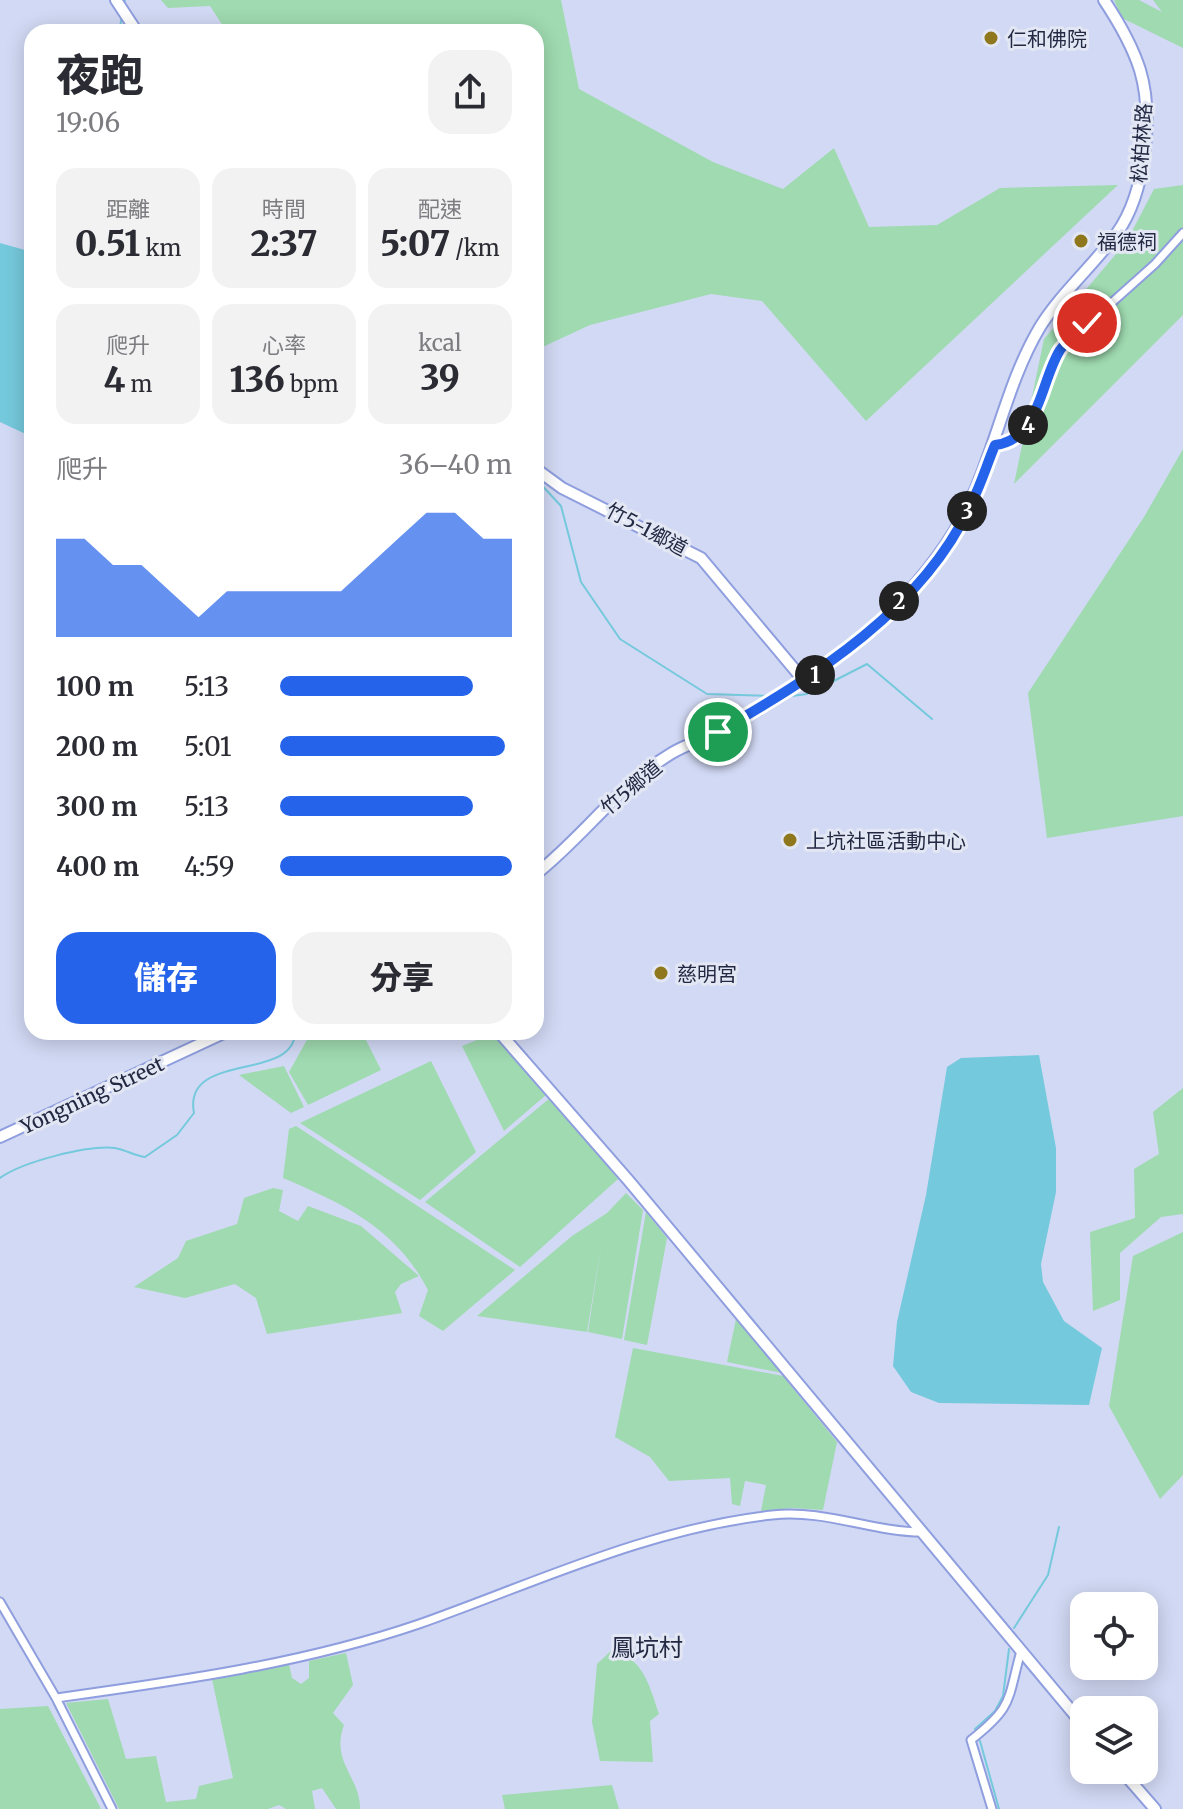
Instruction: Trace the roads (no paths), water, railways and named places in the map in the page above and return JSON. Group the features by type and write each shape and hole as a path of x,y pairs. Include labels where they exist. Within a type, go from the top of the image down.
{"street":[{"path":"116,0 132,24"},
{"name":"松柏林路","path":"995,445 1033,339 1118,231 1140,183 1144,136 1143,83 1128,43 1104,0"},
{"path":"995,445 1021,435 1032,420 1061,348 1155,264 1183,233"},
{"name":"竹5鄉道","path":"544,866 601,812 671,753 718,732 805,682 857,642 919,580 972,505 995,445"},
{"name":"竹5-1鄉道","path":"544,475 562,488 701,558 805,682"},
{"name":"Yongning Street","path":"0,1137 209,1040"},
{"path":"506,1040 629,1181 1070,1709"},
{"path":"56,1698 258,1666 347,1645 419,1624 602,1554 709,1525 774,1514 816,1516 922,1532"},
{"path":"0,1602 56,1698 112,1809"},
{"path":"992,1809 971,1740 998,1719 1004,1709 1021,1651"},
{"path":"1133,1784 1155,1809"}],"water":[{"path":"0,243 24,250 24,433 0,422"},
{"path":"1039,1055 1056,1148 1056,1192 1041,1264 1043,1282 1064,1321 1102,1348 1089,1405 939,1403 911,1392 893,1366 897,1322 926,1195 947,1067 961,1058"}],"waterway":[{"path":"121,20 121,24"},
{"path":"544,488 561,506 581,582 620,639 707,694 770,696"},
{"path":"820,688 867,664 932,719"},
{"path":"792,696 807,694"},
{"path":"0,1178 39,1161 88,1149 115,1148 145,1157 177,1135 194,1113 195,1094 205,1081 221,1073 278,1057 290,1047 292,1040"},
{"path":"1014,1628 1048,1575 1059,1527"},
{"path":"975,1729 995,1711 1003,1696 1009,1649"},
{"path":"980,1741 999,1809"}],"place":[{"name":"仁和佛院","path":"991,38"},
{"name":"福德祠","path":"1081,241"},
{"name":"上坑社區活動中心","path":"790,840"},
{"name":"慈明宮","path":"661,973"}],"district":[{"name":"鳳坑村","path":"647,1647"}]}
